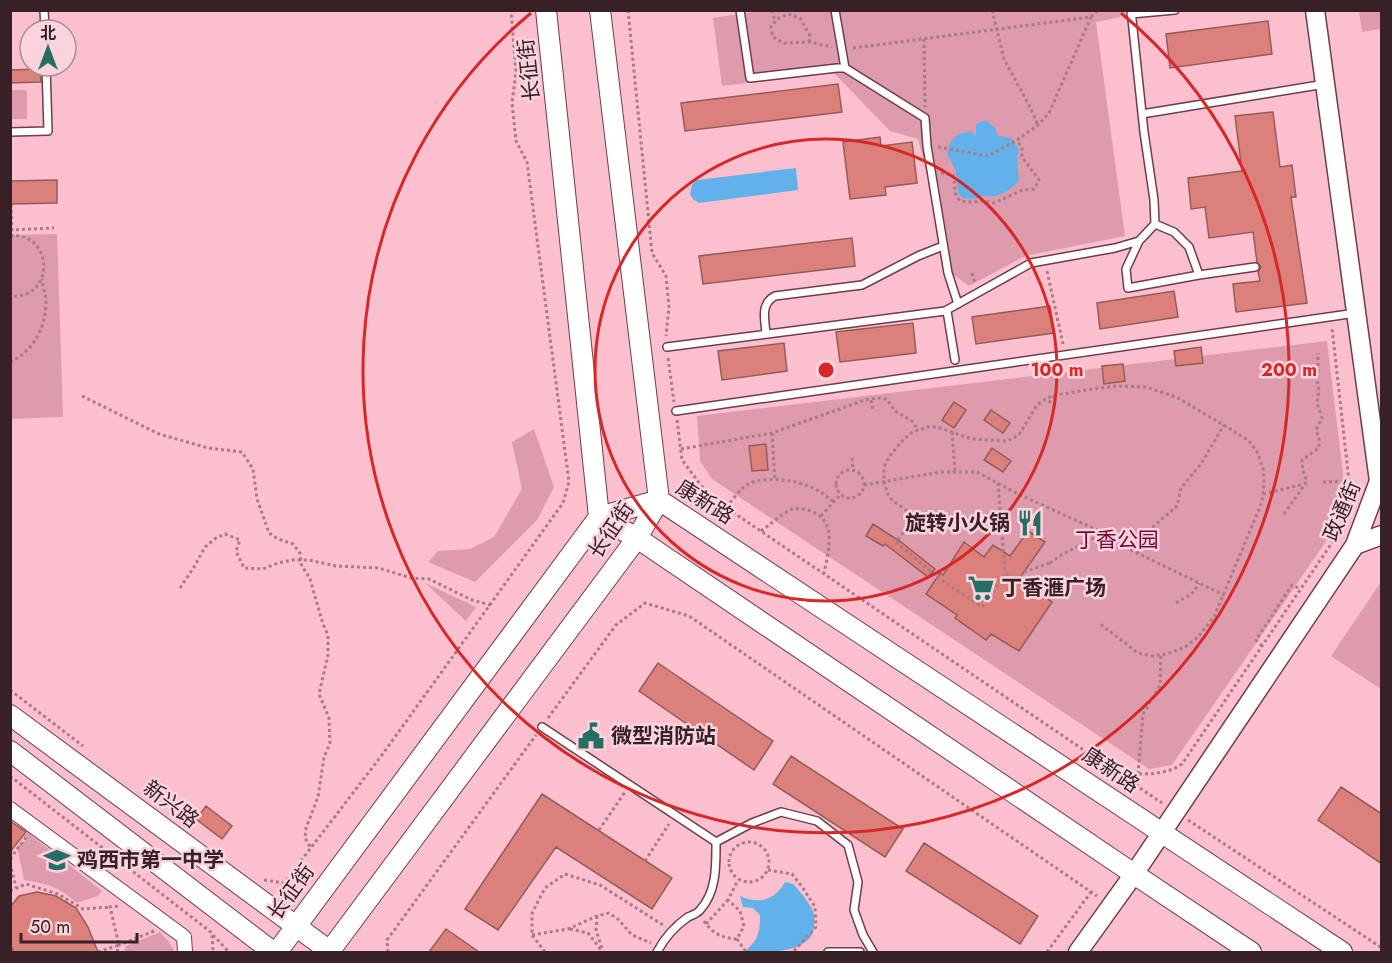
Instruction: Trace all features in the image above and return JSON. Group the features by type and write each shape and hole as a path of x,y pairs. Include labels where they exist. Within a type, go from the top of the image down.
{"main road":[{"name":"长征街","path":"275,952 599,517 546,10"},
{"name":"长征街","path":"330,952 637,538 659,500 600,10"},
{"name":"康新路","path":"599,517 659,500 1341,952"},
{"path":"599,517 637,538 1251,952"},
{"name":"新兴路","path":"10,715 330,952"},
{"path":"10,751 275,952"}],"street":[{"name":"政通街","path":"1134,874 1355,545 1380,482 1315,10"},
{"path":"1355,545 1382,535"},
{"path":"10,809 184,937 185,952"},
{"path":"1078,952 1134,874"}],"lane":[{"path":"740,10 750,78 845,68 925,118 943,246 948,273 958,304"},
{"path":"835,10 845,68"},
{"path":"1175,10 1131,12 1155,224 1139,241 1126,269 1128,288 1255,267"},
{"path":"10,132 48,131 46,78"},
{"path":"1142,114 1324,84"},
{"path":"1155,224 1174,232 1189,247 1199,275"},
{"path":"667,347 947,311 1031,263 1114,248 1139,241"},
{"path":"766,334 764,308 768,300 775,296 862,285 918,256 943,246"},
{"path":"947,311 955,360"},
{"path":"676,411 1356,314"},
{"path":"542,727 716,842"},
{"path":"716,842 752,823 782,812 817,821 848,845 858,882 854,910 863,935 873,952"},
{"path":"659,950 664,939 686,918 700,912 711,895 717,869 716,842"},
{"path":"828,952 860,952"}],"path":[{"path":"258,877 284,883 382,755 563,504 569,482 527,162 516,141 513,103 516,72 511,10"},
{"path":"628,10 652,253 666,276 669,307 666,339 682,459 709,495 1119,774 1382,948"},
{"path":"772,10 775,22"},
{"path":"992,10 1004,59 1038,125"},
{"path":"947,148 988,156 1038,125 1049,113 1091,17 1098,10"},
{"path":"808,42 810,36 800,18 788,14 777,19 771,27 774,37 784,43 808,42 842,50 1091,17"},
{"path":"924,39 925,118"},
{"path":"932,175 944,172 953,175 955,194 960,201 994,203 1023,190 1034,189 1039,180 1022,157 1022,148 1017,140"},
{"path":"10,362 34,344 44,322 46,301 42,279 44,259 34,243 25,238 11,236 11,204"},
{"path":"11,230 54,228"},
{"path":"1045,261 1065,355"},
{"path":"10,297 27,294 36,288 42,279"},
{"path":"1119,774 1173,770 1182,764 1342,528 1350,505 1349,481 1330,317"},
{"path":"1284,514 1306,481 1302,460 1319,448 1316,430 1322,418 1317,403 1318,353"},
{"path":"919,524 904,508 892,500 887,493 884,481 884,467 902,441 918,430 937,427 972,440 1005,441 1013,439 1037,405 1056,395 1092,388 1146,387 1176,397 1249,441 1257,452 1263,468 1262,502 1214,617 1198,637 1185,647 1151,657 1138,653 1099,623"},
{"path":"1049,403 1056,395"},
{"path":"82,396 159,434 208,448 242,452 253,469 257,499 268,533 293,544 300,553 301,564 310,579 328,635 328,655 319,694 329,718 330,743 324,757 318,797 306,828 305,838 311,848"},
{"path":"681,449 772,433 877,398 886,399 895,411 912,421 918,430"},
{"path":"871,399 873,410"},
{"path":"1138,553 1146,533 1177,506 1181,488 1201,464 1224,425"},
{"path":"952,432 955,472"},
{"path":"772,433 776,481"},
{"path":"852,458 853,470"},
{"path":"853,470 861,476 864,485 861,494 848,499 840,495 836,488 837,479 843,472 853,470"},
{"path":"864,485 941,472 977,472 1104,533"},
{"path":"726,507 745,486 761,480 804,484 818,490 834,502"},
{"path":"1323,482 1349,481"},
{"path":"914,518 896,542 941,580 982,607 1005,573 998,483"},
{"path":"1263,495 1304,484"},
{"path":"821,516 840,495"},
{"path":"761,531 792,509 806,509 821,516 827,525 830,540 824,574"},
{"path":"1005,573 1017,580 1024,572 1050,563 1104,533 1109,527 1131,549 1224,594"},
{"path":"180,588 205,547 225,534 240,540 236,551 244,568 263,569 292,560 309,560 336,567 379,568 411,578 429,579 472,600 490,605"},
{"path":"1176,603 1194,593 1199,583"},
{"path":"1262,646 1256,640 1292,585 1300,589"},
{"path":"388,952 387,940 616,625 645,603 689,616 1112,905"},
{"path":"1137,786 1143,714 1160,686 1161,655"},
{"path":"10,690 84,746"},
{"path":"10,776 212,933 229,952"},
{"path":"598,830 630,785"},
{"path":"645,861 674,815"},
{"path":"744,842 756,843 766,851 768,870 764,876 752,883 738,880 729,869 730,855 733,849 744,842"},
{"path":"10,863 16,888"},
{"path":"768,870 792,874 815,907 816,927 793,952"},
{"path":"545,952 532,935 532,913 545,888 565,874 600,885 672,931"},
{"path":"706,924 728,900 738,880"},
{"path":"10,891 26,884 58,894 83,909 124,905"},
{"path":"1047,952 1091,892"},
{"path":"728,900 740,910 744,926 737,939"},
{"path":"110,907 119,945 117,952"},
{"path":"700,912 706,924 715,934 737,939"},
{"path":"532,935 568,929 609,913 619,920 632,935 659,950"},
{"path":"597,916 596,930 602,951"},
{"path":"98,952 160,929"},
{"path":"568,929 588,933 602,951"},
{"path":"212,933 213,952"},
{"path":"737,939 746,952"}],"green space":[{"path":"765,10 1120,11 1121,17 1096,22 1125,236 1025,256 969,286 952,274 918,139 890,131 833,72 722,86 713,18"},
{"path":"1359,11 1381,11 1381,29 1362,32"},
{"path":"10,90 27,90 27,119 11,119"},
{"path":"57,234 63,417 11,419 11,235"},
{"name":"丁香公园","path":"1327,341 1345,490 1344,503 1325,543 1172,765 1149,769 712,479 700,461 697,416"},
{"path":"534,429 554,487 537,520 475,582 428,562 438,551 470,549 494,537 522,489 512,442"},
{"path":"1381,582 1382,689 1331,656"},
{"path":"425,583 476,607 466,621"},
{"path":"29,830 32,836 102,891 98,896 77,903 53,887 24,880 17,846 26,840 24,836"},
{"path":"160,932 175,952 124,952 126,946"}],"water":[{"path":"986,120 995,128 998,136 1011,138 1019,150 1017,159 1019,181 1009,190 997,196 962,198 958,193 956,171 947,153 955,137 962,133 972,132 976,137 976,124"},
{"path":"796,168 798,190 699,203 690,194 692,185 697,180"},
{"path":"785,882 794,885 812,909 814,927 811,936 796,947 785,950 744,952 757,936 760,915 753,908 743,907 740,896 754,900 766,899 776,893"}],"building":[{"path":"1268,21 1272,54 1170,68 1166,34"},
{"path":"10,70 18,70 18,78 41,78 41,82 10,83"},
{"path":"838,84 842,112 685,131 681,103"},
{"path":"1273,112 1280,167 1292,165 1296,197 1291,197 1307,303 1236,312 1233,284 1260,281 1258,272 1261,267 1257,262 1253,232 1209,238 1205,207 1191,209 1188,178 1242,171 1235,116"},
{"path":"880,137 881,146 912,142 917,183 885,187 886,195 850,199 843,142"},
{"path":"57,180 57,203 10,204 10,181"},
{"path":"852,238 855,266 703,284 699,256"},
{"path":"1174,291 1178,317 1100,329 1097,303"},
{"path":"1050,306 1054,333 976,344 972,317"},
{"path":"913,323 916,353 840,362 836,332"},
{"path":"784,343 787,371 722,380 718,351"},
{"path":"1201,347 1203,363 1176,366 1174,351"},
{"path":"1123,364 1125,381 1104,384 1102,366"},
{"path":"954,402 966,410 954,428 942,420"},
{"path":"991,410 1010,423 1003,433 984,420"},
{"path":"766,444 768,470 752,471 749,446"},
{"path":"992,448 1011,461 1003,472 984,460"},
{"path":"873,524 901,542 935,569 928,577 885,544 883,546 866,536"},
{"name":"丁香滙广场","path":"1028,531 1045,542 1019,579 1052,602 1019,651 991,634 986,640 955,618 957,615 926,594 940,573 943,575 964,542 984,557 993,545 1010,556"},
{"path":"658,663 773,741 754,770 639,691"},
{"path":"791,756 903,829 885,857 773,784"},
{"path":"1341,787 1382,814 1382,864 1318,820"},
{"path":"542,794 672,878 652,909 556,847 498,930 465,909"},
{"path":"206,806 232,826 222,839 196,819"},
{"path":"10,821 26,832 10,852"},
{"path":"924,843 1038,916 1020,944 906,871"},
{"path":"37,892 56,896 76,908 88,927 98,952 14,952 10,944 10,907 19,896"},
{"path":"446,929 479,952 429,952"}],"place":[{"name":"旋转小火锅","path":"1030,523"},
{"name":"丁香滙广场","path":"981,588"},
{"name":"微型消防站","path":"591,736"},
{"name":"鸡西市第一中学","path":"57,860"}]}
